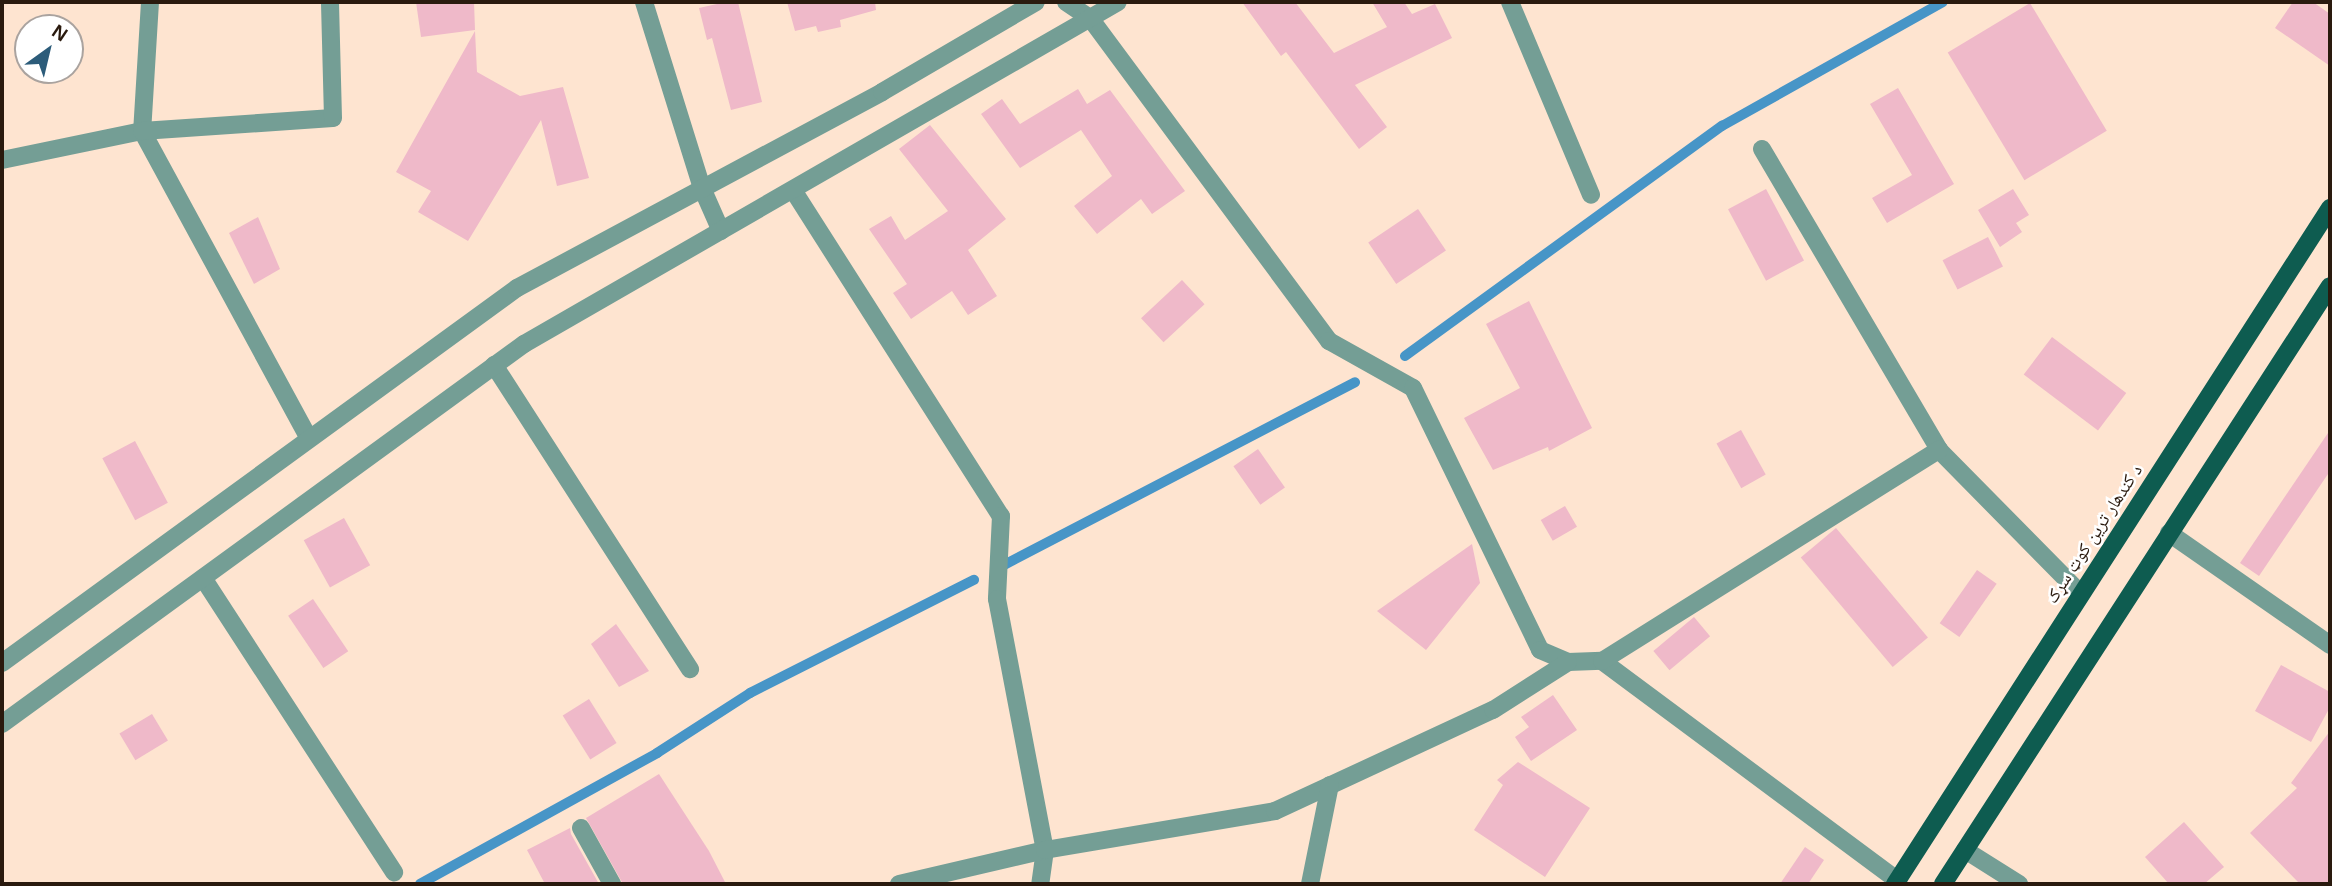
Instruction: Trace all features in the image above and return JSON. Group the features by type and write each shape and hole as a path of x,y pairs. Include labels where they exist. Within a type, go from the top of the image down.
{"main road":[{"name":"د کندهار ترين کوټ سړک","path":"1897,883 2330,208"},
{"path":"1943,884 2330,286"}],"street":[{"path":"150,2 142,131 309,439"},
{"path":"2,160 142,131 333,118 330,2"},
{"path":"644,2 702,188 722,231"},
{"path":"2,663 517,288 882,92 1008,9 1036,2"},
{"path":"1066,2 1090,18 1329,341 1413,388 1540,650 1568,662 1602,661 1939,450"},
{"path":"2,724 524,344 1118,2"},
{"path":"1510,2 1591,195"},
{"path":"1762,149 1939,450 2081,594"},
{"path":"793,190 1001,516 997,599 1045,850 1040,884"},
{"path":"494,365 690,669"},
{"path":"2169,533 2330,645"},
{"path":"203,578 394,872"},
{"path":"1602,661 1897,883"},
{"path":"899,884 1045,850 1275,811 1493,710 1568,662"},
{"path":"1310,884 1331,785"},
{"path":"580,828 612,884"},
{"path":"1965,850 2019,884"}],"building":[{"path":"416,2 474,2 475,30 421,37"},
{"path":"738,2 762,102 731,110 712,38 707,40 699,8"},
{"path":"787,2 875,2 876,10 840,20 841,27 818,32 816,26 795,31"},
{"path":"1242,2 1295,2 1334,53 1387,27 1372,2 1404,2 1412,14 1435,4 1452,38 1355,85 1387,127 1359,149 1286,52 1281,56"},
{"path":"2293,2 2313,2 2330,14 2330,66 2275,28"},
{"path":"2030,3 2107,131 2024,180 1948,52"},
{"path":"475,31 477,72 520,96 563,87 589,178 557,186 541,120 468,241 418,212 431,191 396,172"},
{"path":"1898,88 1954,184 1887,223 1872,198 1912,175 1870,104"},
{"path":"1078,89 1087,104 1110,90 1185,191 1152,214 1141,199 1097,234 1074,206 1112,176 1081,130 1020,168 981,114 1002,99 1020,124"},
{"path":"930,125 1006,219 968,250 997,296 968,315 952,291 911,319 893,293 907,284 869,229 891,216 905,240 948,211 899,149"},
{"path":"1766,189 1804,261 1766,281 1728,209"},
{"path":"2013,189 2029,215 2016,223 2022,232 2000,247 1978,210"},
{"path":"1418,209 1446,250 1396,284 1368,243"},
{"path":"258,217 280,269 254,284 229,233"},
{"path":"1988,237 2003,266 1958,290 1943,260"},
{"path":"1182,280 1205,304 1164,342 1141,318"},
{"path":"1529,301 1592,428 1549,451 1548,447 1493,470 1464,418 1520,388 1486,324"},
{"path":"2052,337 2126,393 2098,431 2024,375"},
{"path":"1741,430 1766,475 1741,488 1717,444"},
{"path":"2330,430 2330,471 2259,576 2240,563"},
{"path":"135,441 168,503 135,520 102,458"},
{"path":"1258,449 1285,488 1260,505 1233,466"},
{"path":"1565,506 1577,527 1553,541 1541,520"},
{"path":"344,518 370,565 330,588 304,540"},
{"path":"1836,528 1928,638 1893,667 1801,558"},
{"path":"1472,544 1480,583 1426,650 1377,611"},
{"path":"1977,570 1997,584 1959,637 1940,623"},
{"path":"313,599 348,651 323,668 288,616"},
{"path":"1694,617 1710,636 1669,670 1653,651"},
{"path":"616,624 649,671 619,687 591,644"},
{"path":"2281,665 2330,692 2330,707 2311,742 2255,711"},
{"path":"1553,695 1577,730 1531,761 1515,737 1529,727 1521,717"},
{"path":"589,699 617,743 590,760 563,715"},
{"path":"152,714 168,741 135,760 119,734"},
{"path":"2330,731 2330,884 2300,884 2250,833 2297,788 2291,783"},
{"path":"1518,762 1590,808 1545,877 1474,830 1503,785 1497,780"},
{"path":"659,774 709,851 726,884 623,884 586,818"},
{"path":"2184,822 2224,867 2204,884 2169,884 2145,857"},
{"path":"570,828 599,884 545,884 527,850"},
{"path":"1805,847 1824,860 1808,884 1780,884"}],"waterway":[{"path":"1405,356 1722,126 1943,2"},
{"path":"1002,566 1355,382"},
{"path":"420,884 657,753 750,693 974,580"}]}
